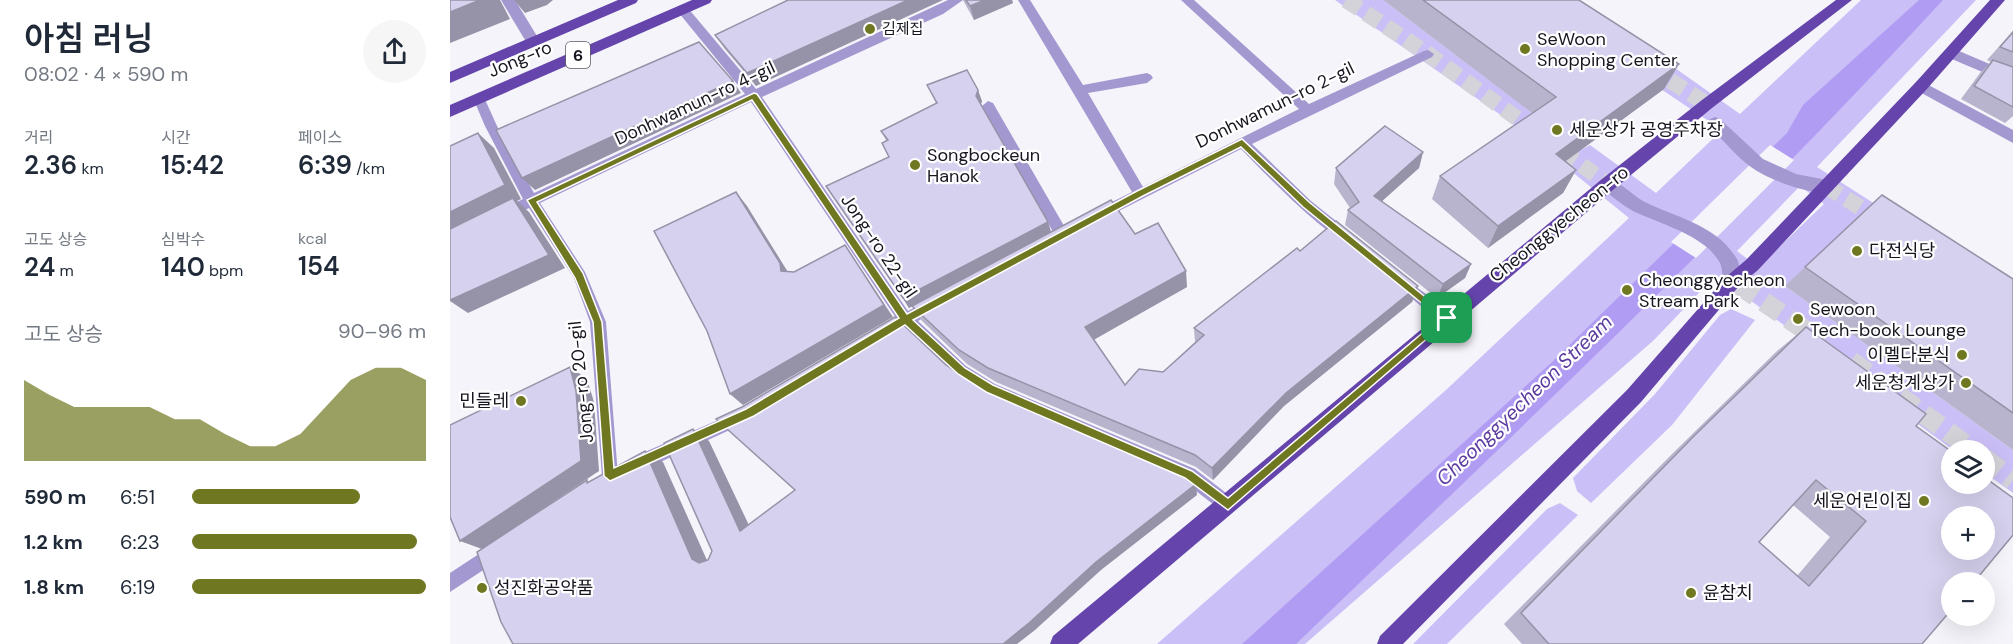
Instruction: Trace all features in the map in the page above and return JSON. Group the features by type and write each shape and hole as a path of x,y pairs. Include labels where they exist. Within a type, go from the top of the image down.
{"main road":[{"name":"Jong-ro","path":"450,78 631,0"},
{"name":"Jong-ro","path":"450,111 705,0"},
{"name":"Cheonggyecheon-ro","path":"1061,644 1608,184 1707,104 1845,0"},
{"path":"1388,644 1634,396 1731,279 1752,265 1822,185 1921,86 1998,0"}],"street":[{"path":"508,0 533,41"},
{"path":"1952,53 2013,80"},
{"path":"1921,86 2013,137"},
{"path":"1717,125 1758,163 1793,180 1822,185"},
{"path":"1608,184 1636,205 1690,228 1715,244 1730,263 1731,279"}],"lane":[{"name":"Donhwamun-ro 4-gil","path":"491,222 531,200 957,0"},
{"path":"1024,0 1140,193"},
{"path":"1187,0 1308,110"},
{"name":"Jong-ro 22-gil","path":"683,10 754,96 852,250 906,320 961,371 989,389 1189,475 1228,505"},
{"name":"Donhwamun-ro 2-gil","path":"1091,219 1242,142 1428,54"},
{"path":"1080,90 1147,78"},
{"name":"Jong-ro 20-gil","path":"479,98 491,126 531,200 580,276 598,322 605,479 671,456 758,407"},
{"path":"988,106 1062,235"},
{"path":"1242,142 1306,205 1361,249"},
{"path":"1388,271 1447,318"},
{"path":"866,343 947,297"},
{"path":"450,583 506,545"}],"shaded area":[{"name":"Cheonggyecheon Stream Park","path":"1335,0 1383,0 1581,150 1590,145 1656,193 1722,130 1528,0 1675,68 1740,114 1861,0 1976,0 1817,167 2013,292 1785,286 2013,450 2013,493 1995,480 1995,440 1941,441 1716,275 1654,340 1305,644 1157,644 1446,390 1629,218 1508,120","holes":["1800,186 1824,204 1758,267 1737,251"]},
{"path":"1731,309 1755,320 1672,425 1591,503 1577,491 1573,478 1655,394 1720,315"},
{"path":"1560,503 1578,515 1447,644 1413,644 1547,509"}],"water":[{"name":"Cheonggyecheon Stream","path":"1919,0 1943,0 1706,247 1296,644 1242,644 1551,363 1787,133 1803,105"}],"pier":[{"path":"1770,145 1794,160 1696,258 1671,242"}],"building":[{"path":"450,0 480,0 450,12"},
{"path":"788,0 908,0 747,73 715,35"},
{"path":"966,0 985,0 970,6"},
{"path":"1423,0 1579,0 1679,64 1556,154 1576,170 1498,226 1440,176 1556,97"},
{"path":"2013,32 2013,52 2000,47"},
{"path":"699,42 733,81 522,178 496,130"},
{"path":"1993,60 2013,67 2013,107 1974,86"},
{"path":"967,70 978,90 976,96 1048,222 903,298 826,186 889,157 882,143 888,140 881,131 937,103 927,85"},
{"path":"1385,126 1423,152 1374,196 1471,264 1443,284 1348,210 1359,202 1336,168"},
{"path":"478,133 505,185 450,212 450,146"},
{"path":"736,192 780,263 781,271 794,272 845,245 884,305 730,394 707,331 654,231"},
{"name":"세운청계상가","path":"1882,195 2013,279 2013,413 1805,267"},
{"path":"513,198 549,255 450,300 450,229"},
{"path":"1111,200 1135,234 1158,223 1186,271 1085,327 1125,385 1139,369 1163,372 1204,335 1194,328 1297,248 1300,251 1336,221 1418,286 1286,393 1212,468 1195,455 988,368 959,350 912,306"},
{"path":"895,317 946,365 974,383 1180,472 1196,484 1096,562 1003,644 513,644 501,622 477,552 587,480 587,483 645,451 692,559 699,563 708,560 712,551 664,443 693,429 740,531 795,490 716,419 742,407"},
{"path":"1806,327 1926,414 1916,426 1941,444 1941,494 1995,494 1995,485 2013,498 2013,535 1995,557 1995,506 1941,506 1941,560 1992,560 1982,572 1941,572 1941,622 1922,644 1549,644 1521,613 1695,435","holes":["1816,480 1866,521 1809,586 1759,542"]},
{"path":"570,367 576,391 581,461 460,541 450,517 450,425"}],"tunnel":[{"path":"1346,0 1428,54 1608,184"},
{"path":"1650,68 1707,104"},
{"path":"1826,186 1885,223"},
{"path":"1733,281 1739,285"},
{"path":"1739,285 1823,342"},
{"path":"1851,361 1959,440"},
{"path":"1995,466 2013,480"}],"place":[{"name":"김제집","path":"870,29"},
{"name":"SeWoon Shopping Center","path":"1525,49"},
{"name":"세운상가 공영주차장","path":"1557,130"},
{"name":"Songbockeun Hanok","path":"915,165"},
{"name":"다전식당","path":"1857,251"},
{"name":"Cheonggyecheon Stream Park","path":"1627,290"},
{"name":"Sewoon Tech-book Lounge","path":"1798,319"},
{"name":"이멜다분식","path":"1962,355"},
{"name":"세운청계상가","path":"1966,383"},
{"name":"민들레","path":"521,401"},
{"name":"세운어린이집","path":"1924,501"},
{"name":"성진화공약품","path":"482,588"},
{"name":"윤참치","path":"1691,593"}],"route":[{"path":"1447,318 1228,505 1189,475 989,389 961,371 906,320 754,96 531,200 580,276 598,322 610,476 750,412 906,320 1140,193 1242,142 1306,205 1447,318"}]}
